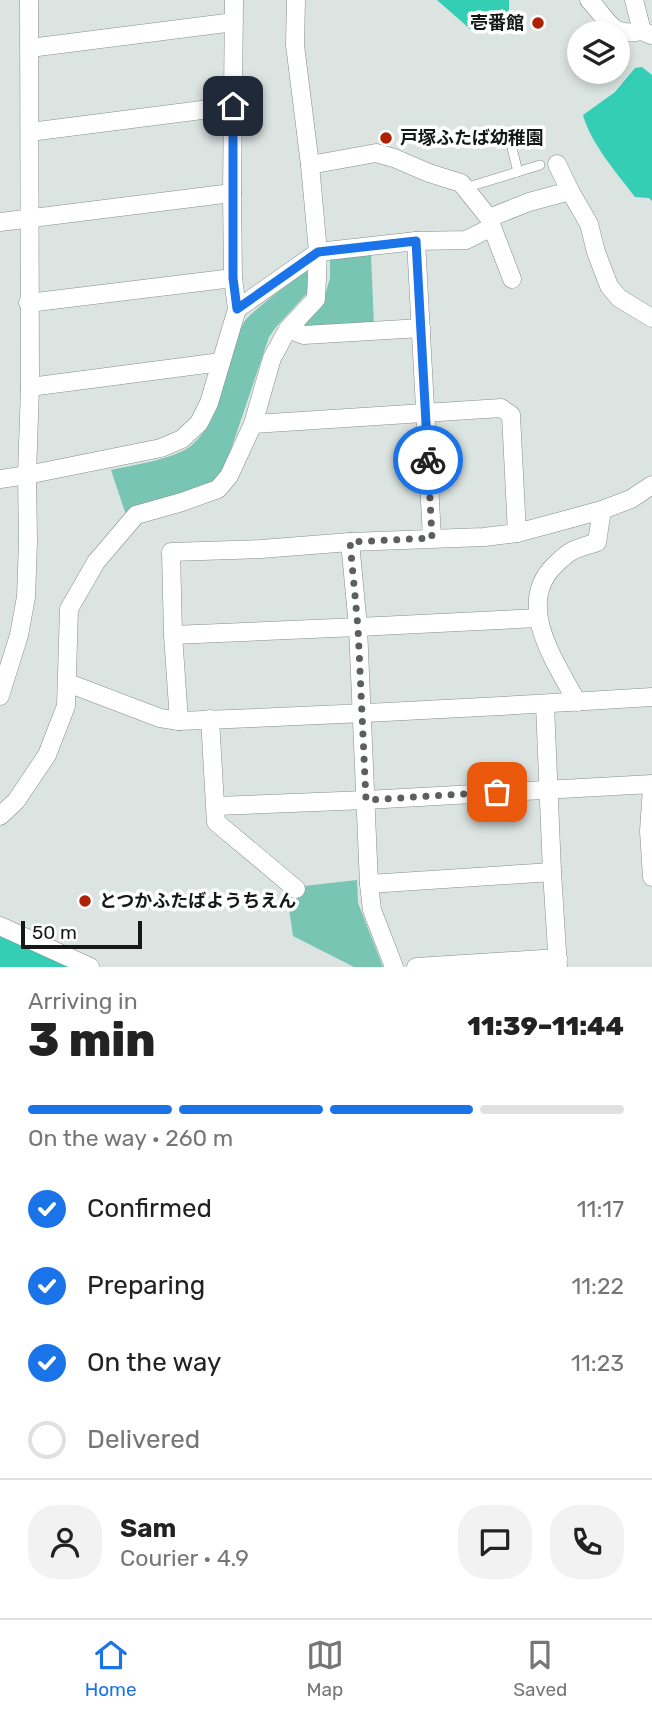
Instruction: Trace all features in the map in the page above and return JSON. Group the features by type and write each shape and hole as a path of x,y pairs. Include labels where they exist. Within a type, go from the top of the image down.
{"street":[{"path":"0,696 19,635 26,597 30,387 29,0"},
{"path":"0,479 161,448 182,439 199,423 209,403 237,309 233,278 232,193 234,0"},
{"path":"0,816 16,801 47,755 66,706 69,609 96,562 136,515 218,489 229,476 253,424 272,358 288,329 316,299 318,252 295,45 296,0"},
{"path":"589,0 612,27 627,34 647,33 634,0"},
{"path":"30,48 234,22"},
{"path":"30,132 233,106"},
{"path":"310,165 376,153 461,183 491,223 512,279"},
{"path":"548,165 570,191 589,224 609,286 619,298 652,318"},
{"path":"237,309 318,252 416,241 466,240 529,202 570,191"},
{"path":"0,222 232,193"},
{"path":"416,241 432,538"},
{"path":"29,303 233,278"},
{"path":"288,329 304,335 421,328"},
{"path":"30,387 220,362"},
{"path":"253,424 501,408 511,415 517,533"},
{"path":"179,720 171,552 484,537 517,533 602,510 631,499 652,485"},
{"path":"577,702 553,657 538,618 537,594 548,572 569,552 597,542 602,510"},
{"path":"350,542 358,628 369,884 372,911 394,967"},
{"path":"173,635 538,618"},
{"path":"68,683 160,718 179,720 362,714 652,697"},
{"path":"416,967 558,962 545,705"},
{"path":"210,719 216,822 296,889"},
{"path":"216,806 652,786 649,831 652,877"},
{"path":"369,884 552,872"},
{"path":"0,926 90,967"}],"lane":[{"path":"512,148 518,172"},
{"path":"465,188 548,165"}],"green space":[{"path":"437,0 509,0 509,10 488,29 470,29"},
{"path":"642,67 652,75 652,201 649,198 635,197 598,147 583,115 622,84 630,84 630,74 635,68"},
{"path":"330,254 371,254 374,327 297,327 324,298 330,278"},
{"path":"306,272 310,274 310,290 269,337 224,470 214,482 127,518 111,470 165,458 192,445 212,418 244,322"},
{"path":"357,880 358,903 383,967 354,967 293,936 286,888"},
{"path":"0,934 16,936 99,967 0,967"}],"way so far":[{"path":"428,460 432,538 350,542 358,628 366,800 497,792"}],"place":[{"name":"壱番館","path":"538,23"},
{"name":"戸塚ふたば幼稚園","path":"386,138"},
{"name":"とつかふたばようちえん","path":"85,901"}],"route":[{"path":"233,106 233,278 237,309 318,252 416,241 428,460"}]}
